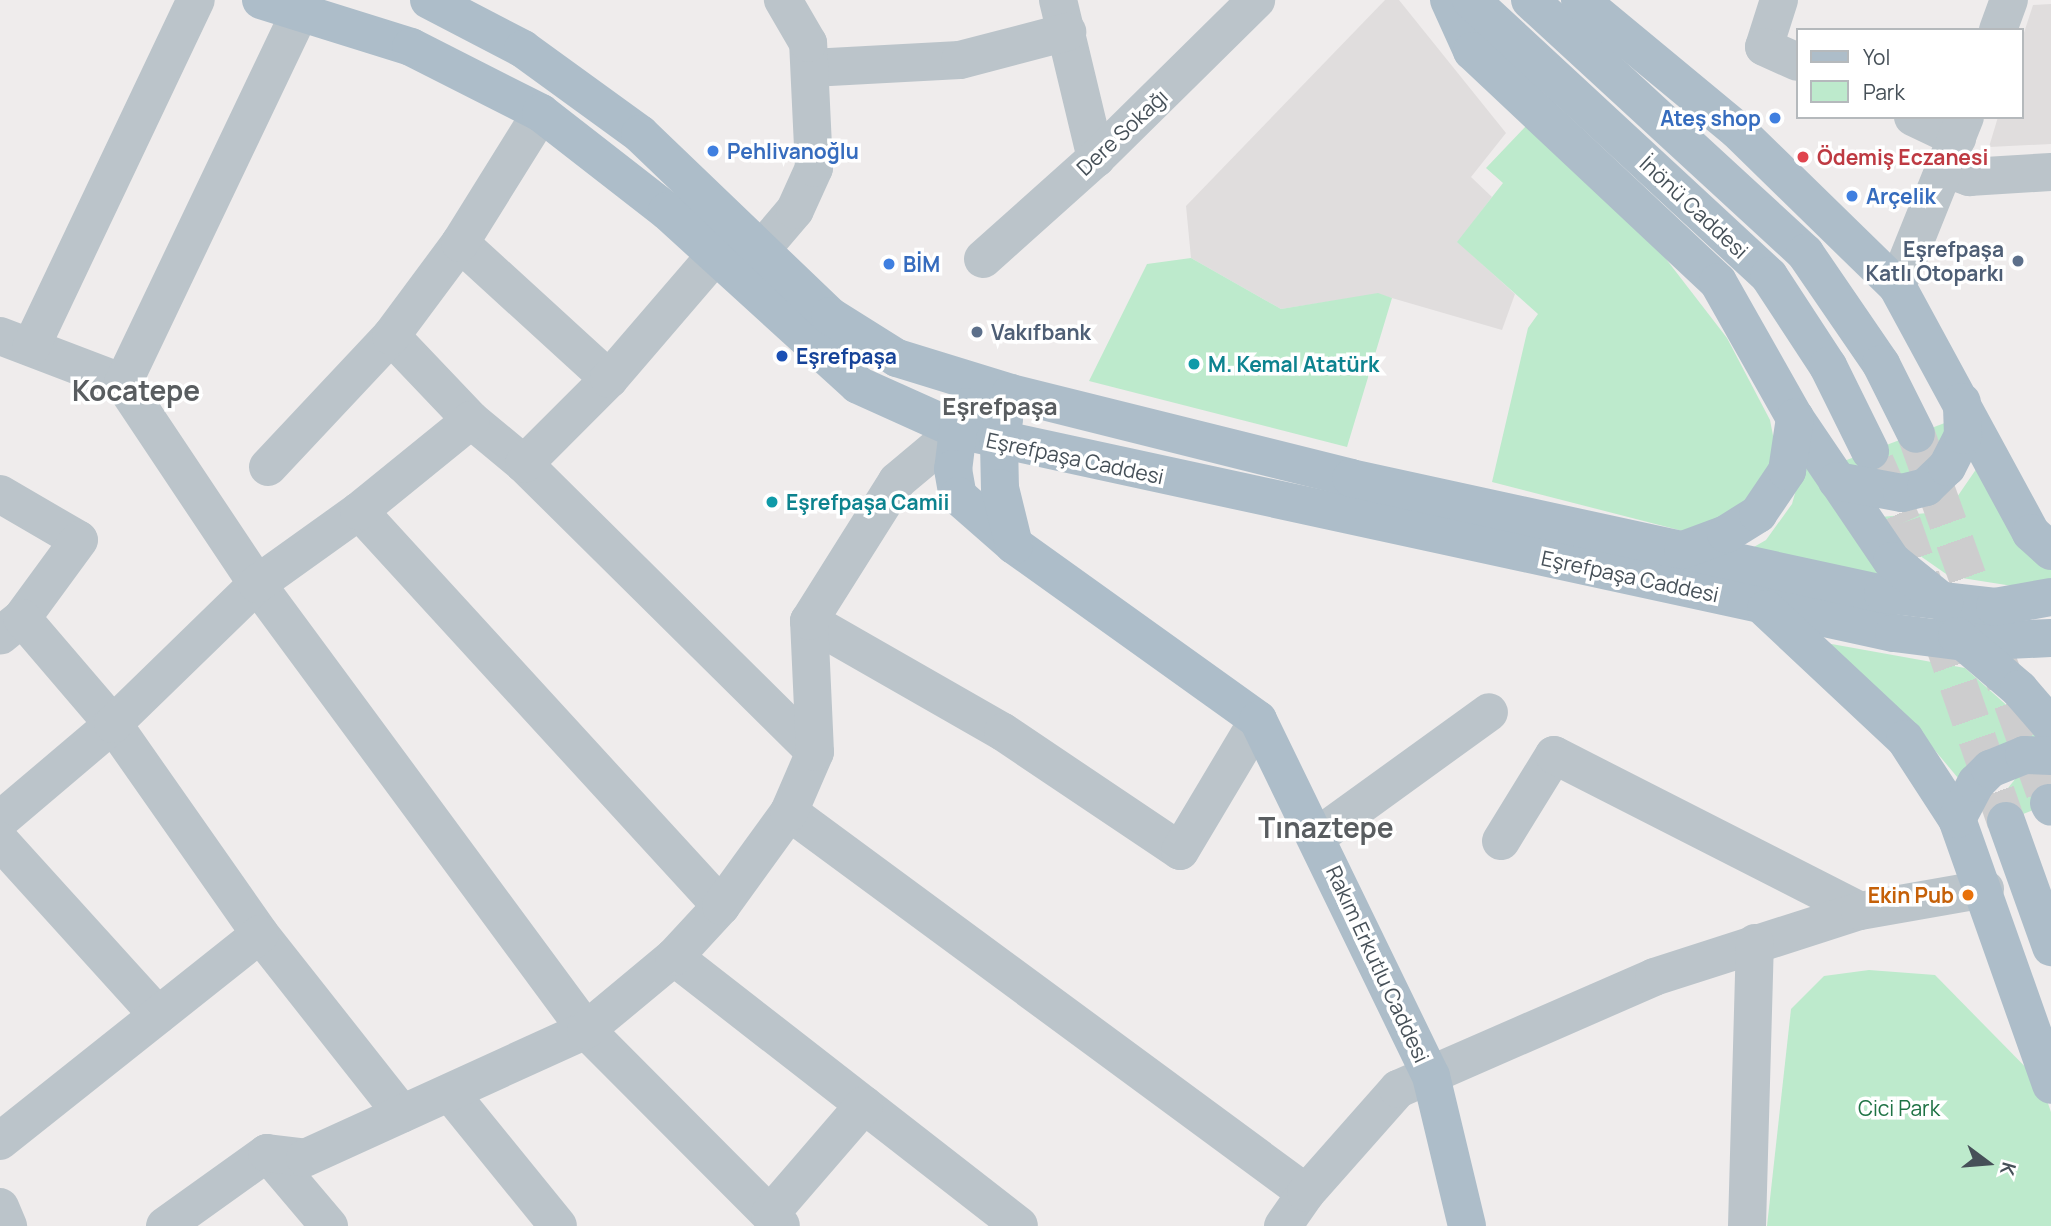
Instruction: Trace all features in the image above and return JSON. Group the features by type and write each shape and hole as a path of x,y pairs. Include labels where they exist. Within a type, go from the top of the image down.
{"main road":[{"name":"Eşrefpaşa Caddesi","path":"261,0 302,9 411,47 541,113 667,211 714,257 858,385 958,430 999,442 1766,609 1966,642 2051,637"},
{"name":"Eşrefpaşa Caddesi","path":"429,0 523,49 640,134 841,323 898,358 994,388 1351,478 1883,594"},
{"path":"1450,0 1472,51 1718,282 1795,418 1892,561 1945,604 2051,637"},
{"name":"İnönü Caddesi","path":"1471,0 1769,276 1828,366 1870,451"},
{"name":"İnönü Caddesi","path":"1530,0 1805,253 1881,365 1916,434"},
{"path":"1580,0 1737,130 1897,286 2031,533 2051,551"},
{"path":"994,388 1000,488 1014,545"},
{"name":"Rakım Erkutlu Caddesi","path":"994,388 958,430 953,469 958,496 1014,545 1258,720 1318,836 1431,1076 1467,1226"},
{"path":"1837,481 1902,494 1926,487 1947,467 1963,435 1962,402"},
{"path":"1683,551 1726,534 1758,514 1787,471 1795,418"},
{"path":"1883,594 1945,604 1995,607 2051,597"},
{"path":"1883,594 1966,642 2019,689 2051,726"},
{"path":"1766,609 1905,739 1958,819 2051,1084"},
{"path":"1958,819 1976,783 1990,769 2024,755 2051,755"},
{"path":"2006,821 2051,947"}],"street":[{"path":"196,0 15,341 123,383 257,584 586,1030 776,1220 864,1105"},
{"path":"761,250 808,189 814,168 808,43 782,0"},
{"name":"Dere Sokağı","path":"983,259 1096,158 1256,0"},
{"path":"1779,0 1781,55"},
{"path":"1999,28 2009,0"},
{"path":"123,383 302,9"},
{"path":"811,68 960,60 1063,16 1096,158"},
{"path":"268,467 391,336 460,243 541,113"},
{"path":"1916,119 1955,141 1969,177 2051,172"},
{"path":"1897,286 1955,141"},
{"path":"460,243 609,379"},
{"path":"524,464 609,379 714,257"},
{"path":"391,336 471,420 524,464 815,752"},
{"path":"0,820 113,724 257,584 359,510 471,420"},
{"path":"165,1226 267,1153 305,1158 586,1030 674,957 721,906 789,811 815,752 809,621 897,481 958,430"},
{"path":"0,494 79,540 11,627 113,724 260,934 402,1114"},
{"path":"359,510 721,906"},
{"path":"809,621 1003,732 1180,852 1258,720"},
{"path":"1318,836 1489,712"},
{"path":"1501,841 1554,755 1860,911"},
{"path":"789,811 1306,1193"},
{"path":"0,841 158,1016"},
{"path":"1283,1226 1306,1193 1398,1089 1654,977 1860,911 1984,889"},
{"path":"0,1141 260,934"},
{"path":"1747,1226 1755,943"},
{"path":"674,957 1019,1226"},
{"path":"450,1093 558,1226"},
{"path":"267,1153 329,1226"},
{"path":"0,1207 8,1226"}],"shaded area":[{"path":"1385,0 1399,0 1506,133 1471,177 1492,197 1458,242 1515,294 1502,330 1378,294 1281,309 1191,258 1186,206"},
{"path":"2051,4 2051,144 1989,147 1997,119 2023,119 2023,36 2033,5"}],"green space":[{"path":"1526,126 1646,233 1727,338 1770,420 1778,461 1772,482 1706,537 1492,482 1528,328 1538,314 1457,242 1503,183 1486,168"},
{"path":"1191,258 1281,309 1378,293 1392,298 1347,447 1089,381 1147,264"},
{"path":"1950,421 1920,481 1871,478 1844,461"},
{"path":"1806,454 1907,586 1740,555 1766,540 1792,504"},
{"path":"1979,465 2027,550 2051,570 2051,582 2019,587 1949,576 1916,553 1880,517 1928,513 1955,500"},
{"path":"1826,643 1965,668 2040,735 1958,778 1912,723"},
{"path":"2045,770 2051,771 2051,803 1990,827 2000,798 2016,778"},
{"name":"Cici Park","path":"1869,970 1935,975 2041,1083 2051,1112 2051,1226 1767,1226 1791,1009 1824,976"}],"tunnel":[{"path":"1916,434 2049,803"},
{"path":"1875,462 1902,523 2006,821"}],"place":[{"name":"Ateş shop","path":"1775,118"},
{"name":"Pehlivanoğlu","path":"713,151"},
{"name":"Ödemiş Eczanesi","path":"1803,157"},
{"name":"Arçelik","path":"1852,196"},
{"name":"Eşrefpaşa Katlı Otoparkı","path":"2018,261"},
{"name":"BİM","path":"889,264"},
{"name":"Vakıfbank","path":"977,332"},
{"name":"Eşrefpaşa","path":"782,356"},
{"name":"M. Kemal Atatürk","path":"1194,364"},
{"name":"Eşrefpaşa Camii","path":"772,502"},
{"name":"Ekin Pub","path":"1968,895"}],"district":[{"name":"Kocatepe","path":"136,390"},
{"name":"Eşrefpaşa","path":"1000,406"},
{"name":"Tınaztepe","path":"1326,827"}]}
